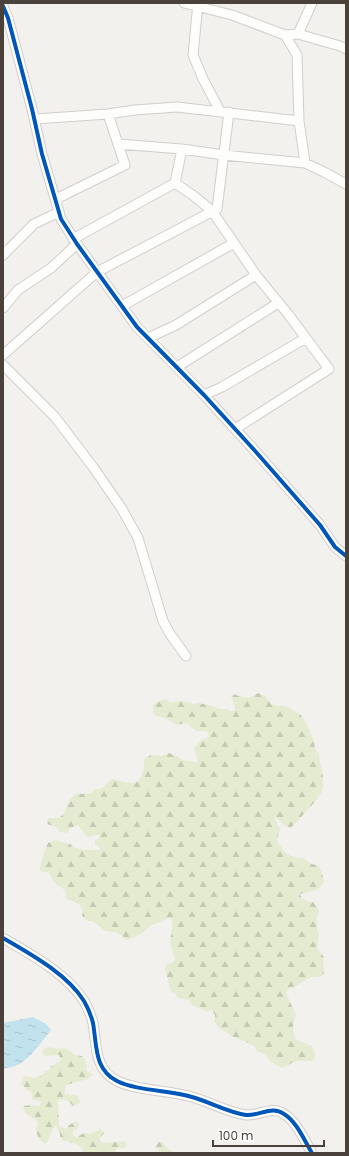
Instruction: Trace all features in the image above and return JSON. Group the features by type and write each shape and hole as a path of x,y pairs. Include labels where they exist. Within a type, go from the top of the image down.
{"street":[{"path":"184,3 198,5 232,15 285,35 298,34 346,49"},
{"path":"298,34 312,3"},
{"path":"3,355 97,272 217,209 224,155 224,112 203,79 193,55 198,5"},
{"path":"3,6 8,18 42,154 61,219 75,241 137,327 204,395 320,525 335,547 346,556"},
{"path":"285,35 297,54 299,121 305,163"},
{"path":"34,119 108,114 177,106 299,121"},
{"path":"56,199 125,165 108,114"},
{"path":"118,144 182,149 224,155 305,163 346,184"},
{"path":"3,308 18,290 51,268 75,241 175,183 182,149"},
{"path":"175,183 212,211 256,275 329,369 235,429"},
{"path":"3,255 34,224 59,212"},
{"path":"122,306 234,243"},
{"path":"148,338 176,325 256,275"},
{"path":"177,367 278,303"},
{"path":"204,395 222,387 306,338"},
{"path":"3,365 55,417 93,467 122,509 138,538 163,621 170,634 186,656"},
{"path":"3,938 38,959 72,986 83,1000 90,1012 93,1022 97,1053 101,1067 107,1075 119,1082 191,1096 238,1114 256,1115 271,1110 278,1110 292,1120 312,1153"}],"green space":[{"path":"258,693 265,696 271,704 286,706 301,715 314,742 315,749 319,753 323,775 323,788 320,795 292,827 287,827 274,817 280,829 277,840 284,851 291,856 304,858 306,861 318,866 324,882 316,890 300,894 302,898 313,902 319,910 317,917 317,929 319,933 317,948 324,957 324,973 320,977 309,978 288,989 286,993 296,1015 293,1028 296,1040 310,1046 314,1051 315,1058 312,1061 295,1062 284,1068 271,1062 266,1055 257,1051 254,1046 231,1036 219,1028 214,1021 215,1015 211,1009 207,1012 192,1005 189,1000 178,998 175,993 171,992 165,969 167,964 172,963 175,959 170,943 172,919 168,918 150,926 141,934 128,940 116,932 105,931 93,921 88,921 82,916 83,911 80,905 67,900 65,890 54,882 50,873 40,871 48,843 55,840 84,850 100,850 99,846 95,845 95,840 100,838 98,835 87,837 78,825 70,828 67,833 60,832 56,827 47,824 47,820 49,818 59,818 64,813 70,799 77,793 91,793 94,790 102,788 112,779 135,783 142,775 144,769 144,759 151,755 162,756 169,753 182,760 198,762 194,748 201,740 209,737 207,731 197,731 186,723 176,725 168,719 156,716 153,713 153,705 164,699 171,702 183,701 194,704 199,703 221,709 227,709 231,712 235,710 235,707 231,696 234,694 243,697 252,697"},
{"path":"48,1047 59,1049 65,1048 75,1055 82,1056 86,1061 87,1071 93,1074 88,1079 65,1086 65,1093 78,1096 80,1103 73,1106 66,1100 58,1100 59,1126 66,1129 69,1125 76,1121 79,1125 78,1128 73,1131 73,1136 77,1137 84,1133 89,1134 101,1129 104,1133 100,1138 100,1141 105,1143 124,1141 127,1144 124,1149 118,1147 114,1152 116,1153 83,1153 82,1148 74,1143 63,1141 56,1126 53,1128 47,1143 45,1144 37,1135 37,1120 26,1114 23,1109 24,1106 39,1106 42,1102 33,1100 31,1092 28,1091 22,1084 24,1076 34,1078 38,1077 48,1071 51,1066 61,1061 59,1055 44,1056 42,1050"},
{"path":"159,1142 162,1142 170,1150 176,1153 161,1153 155,1147"}],"water":[{"path":"33,1017 46,1024 51,1030 25,1060 20,1064 3,1069 3,1023"}],"cycle path":[{"path":"3,6 8,18 32,109 42,154 61,219 77,244 137,327 204,395 320,525 335,547 346,556"},
{"path":"3,938 58,973 68,982 84,1001 93,1023 96,1048 100,1063 104,1070 117,1081 134,1087 199,1099 239,1114 251,1115 275,1110 289,1117 312,1153"}]}
